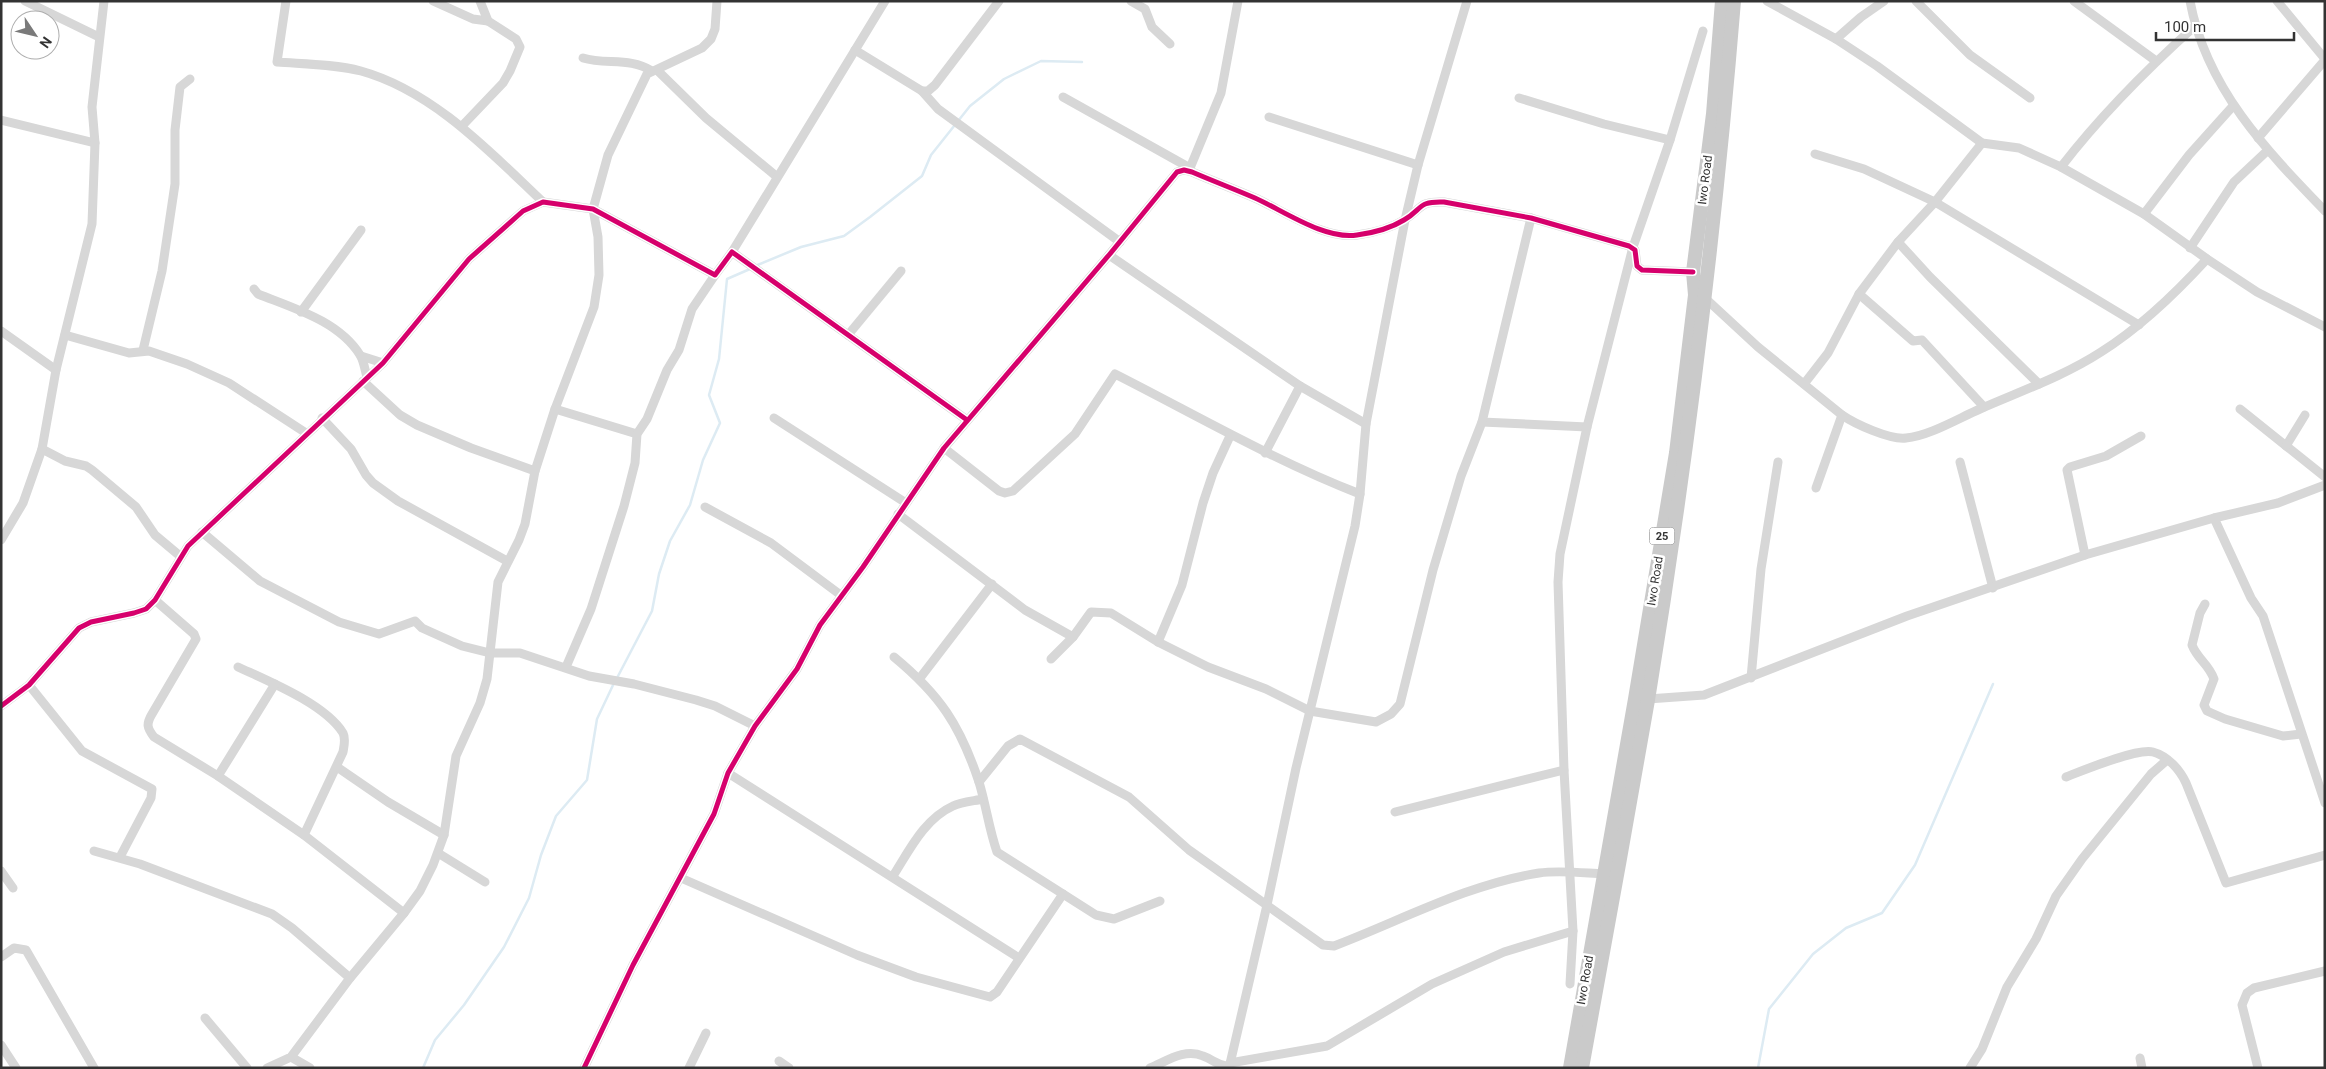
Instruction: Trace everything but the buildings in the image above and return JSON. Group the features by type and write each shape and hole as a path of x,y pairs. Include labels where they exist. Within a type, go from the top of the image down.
{"main road":[{"name":"Iwo Road","path":"1582,1068 1648,699 1680,452 1695,295 1694,272 1713,114 1722,1"},
{"name":"Iwo Road","path":"1570,1068 1680,452 1705,298 1734,1"}],"street":[{"path":"25,1 99,37"},
{"path":"1,540 23,503 42,449 56,370 92,224 95,142 92,107 104,1"},
{"path":"286,1 277,62 360,71 387,81 432,106 462,126 543,202"},
{"path":"433,1 473,20 488,21 516,39 520,47 503,83 462,126"},
{"path":"480,1 488,21"},
{"path":"267,1068 291,1057 350,978 420,891 438,853 444,835 456,756 480,703 490,653 494,595 507,561 519,540 525,524 535,471 555,409 594,307 599,275 598,237 593,209 608,155 647,74 702,48 711,39 715,29 717,1"},
{"path":"566,667 591,609 624,506 636,463 637,434 647,419 667,370 679,350 692,309 732,252 776,176 885,1"},
{"path":"922,91 928,92 935,85 999,1"},
{"path":"1130,1 1145,9 1152,27 1170,44"},
{"path":"584,1068 633,965 714,814 728,773 755,726 797,669 814,635 944,448 1120,242 1173,175 1187,169 1221,93 1238,1"},
{"path":"1229,1066 1310,711 1355,526 1360,494 1366,424 1405,220 1418,165 1467,1"},
{"path":"1836,39 1861,17 1884,1"},
{"path":"1916,1 1970,55 2030,98"},
{"path":"2074,1 2156,61"},
{"path":"2190,1 2195,26 2213,72 2233,106 2267,151 2325,212"},
{"path":"2258,138 2325,60 2277,1"},
{"path":"1770,2 1836,39 1908,87 1968,135 1982,143 2019,148 2061,167 2144,214 2190,248 2271,300 2325,328"},
{"path":"2061,167 2091,128 2156,61 2195,26"},
{"path":"1570,984 1573,931 1564,770 1558,582 1560,554 1587,427 1633,247 1670,140 1703,31"},
{"path":"855,50 922,91 938,109 1120,242"},
{"path":"583,58 593,61 621,61 655,71 706,118 776,176"},
{"path":"143,350 162,272 175,184 175,130 180,87 190,80"},
{"path":"1063,97 1187,169 1323,230 1341,235 1357,235 1380,230 1405,220 1421,205 1430,202 1531,218 1633,247"},
{"path":"1519,98 1604,124 1670,140"},
{"path":"2144,214 2188,155 2233,106"},
{"path":"1269,118 1418,165"},
{"path":"1,120 95,142"},
{"path":"1804,384 1828,353 1858,294 1898,242 1935,202 1982,143"},
{"path":"2190,248 2234,182 2267,151"},
{"path":"1815,154 1864,169 1935,202 2139,325"},
{"path":"2,705 29,685 79,628 91,622 146,609 155,600 180,556 202,532 383,363 469,259 523,211 543,202 593,209 715,275"},
{"path":"1051,659 1073,638 1091,612 1111,613 1158,642 1208,667 1266,689 1310,711 1376,722 1391,714 1400,704 1433,570 1461,476 1482,422 1531,218"},
{"path":"301,312 361,230"},
{"path":"1898,242 1930,277 2039,384"},
{"path":"1633,247 1637,266 1642,270 1694,272"},
{"path":"732,252 967,420"},
{"path":"1109,255 1300,386 1366,424"},
{"path":"1705,298 1758,347 1842,415 1851,421 1892,436 1905,438 1946,424 2039,384 2100,353 2139,325 2175,294 2207,259"},
{"path":"848,335 901,271"},
{"path":"254,289 258,294 301,312 341,333 361,356 365,379 400,415 417,425 471,448 535,471"},
{"path":"1858,294 1913,341 1922,340 1984,407"},
{"path":"1,331 56,370"},
{"path":"66,335 130,353 143,350 187,364 229,383 306,434"},
{"path":"361,356 383,363"},
{"path":"944,448 999,491 1005,493 1013,491 1075,434 1114,374 1230,436 1306,473 1360,494"},
{"path":"1265,452 1300,386"},
{"path":"555,409 637,434"},
{"path":"2240,409 2325,477"},
{"path":"2286,446 2306,414"},
{"path":"1816,488 1842,415"},
{"path":"322,418 351,448 366,475 373,483 398,501 507,561"},
{"path":"774,418 906,503"},
{"path":"1482,422 1587,427"},
{"path":"1158,642 1182,585 1203,503 1213,473 1230,436"},
{"path":"2085,555 2067,470 2070,467 2106,456 2141,436"},
{"path":"42,449 65,461 86,466 92,470 136,507 156,535 180,556"},
{"path":"1751,678 1761,568 1778,462"},
{"path":"1960,462 1992,588"},
{"path":"1648,699 1704,695 1907,616 2085,555 2214,518 2278,503 2325,485"},
{"path":"705,506 771,543 842,596"},
{"path":"898,514 1025,610 1073,638"},
{"path":"2214,518 2251,598 2263,616 2325,803"},
{"path":"202,532 260,581 339,622 379,634 415,621 422,628 462,646 490,653 520,653 594,677 634,684 715,706 755,726"},
{"path":"920,678 992,584"},
{"path":"155,600 196,639 147,722 148,730 154,737 218,776 304,835 404,913"},
{"path":"2205,604 2200,613 2192,645 2200,659 2210,666 2214,679 2204,705 2208,711 2225,719 2239,721 2283,736 2301,734"},
{"path":"894,658 920,678 938,697 955,722 979,782 997,852 1096,915 1107,920 1160,901"},
{"path":"238,668 275,684 315,705 343,733 345,742 344,752 304,835"},
{"path":"218,776 275,684"},
{"path":"29,685 82,751 152,789 151,798 120,857"},
{"path":"979,782 1008,746 1020,740 1128,797 1217,872 1322,945 1334,946 1437,904 1490,886 1539,873 1604,874"},
{"path":"2066,777 2143,751 2153,752 2167,760 2181,772 2226,883 2325,855"},
{"path":"1970,1068 1982,1049 2006,987 2036,939 2056,896 2082,859 2151,774 2167,760"},
{"path":"337,767 388,802 444,835"},
{"path":"1395,812 1564,770"},
{"path":"728,773 893,876 1019,958"},
{"path":"893,876 920,833 933,820 953,806 983,799"},
{"path":"94,851 120,857 276,916 350,978"},
{"path":"438,853 485,882"},
{"path":"1,871 13,888"},
{"path":"681,878 857,955 916,977 984,997 990,997 996,992 1063,894"},
{"path":"1150,1068 1184,1054 1204,1056 1214,1064 1229,1066 1327,1046 1432,984 1504,952 1573,931"},
{"path":"1,957 14,948 26,950 94,1068"},
{"path":"2258,1068 2242,1005 2247,993 2254,988 2325,971"},
{"path":"205,1018 247,1068"},
{"path":"689,1068 706,1033"},
{"path":"1,1045 16,1068"},
{"path":"291,1057 310,1068"},
{"path":"779,1061 789,1068"}],"waterway":[{"path":"755,266 801,247 844,236 870,217 922,176 931,155 970,106 1004,79 1041,61 1082,62"},
{"path":"617,678 652,611 659,574 670,541 690,505 703,460 720,423 709,395 719,359 727,279 750,269"},
{"path":"423,1068 435,1040 464,1005 504,947 529,898 541,855 556,816 587,780 597,719 614,683"},
{"path":"1758,1068 1769,1009 1813,954 1846,928 1882,913 1915,865 1993,684"}],"cycle path":[{"path":"584,1068 633,965 714,814 728,773 755,726 797,669 820,625 863,567 944,448 1109,255 1177,172 1184,170 1192,172 1255,198 1318,229 1332,233 1357,235 1387,228 1410,216 1424,204 1444,202 1531,218 1629,246 1635,250 1637,266 1642,270 1693,272"},
{"path":"1,706 29,685 79,628 91,622 146,609 155,600 188,546 383,363 469,259 523,211 543,202 593,209 715,275 732,252 967,420"}]}
